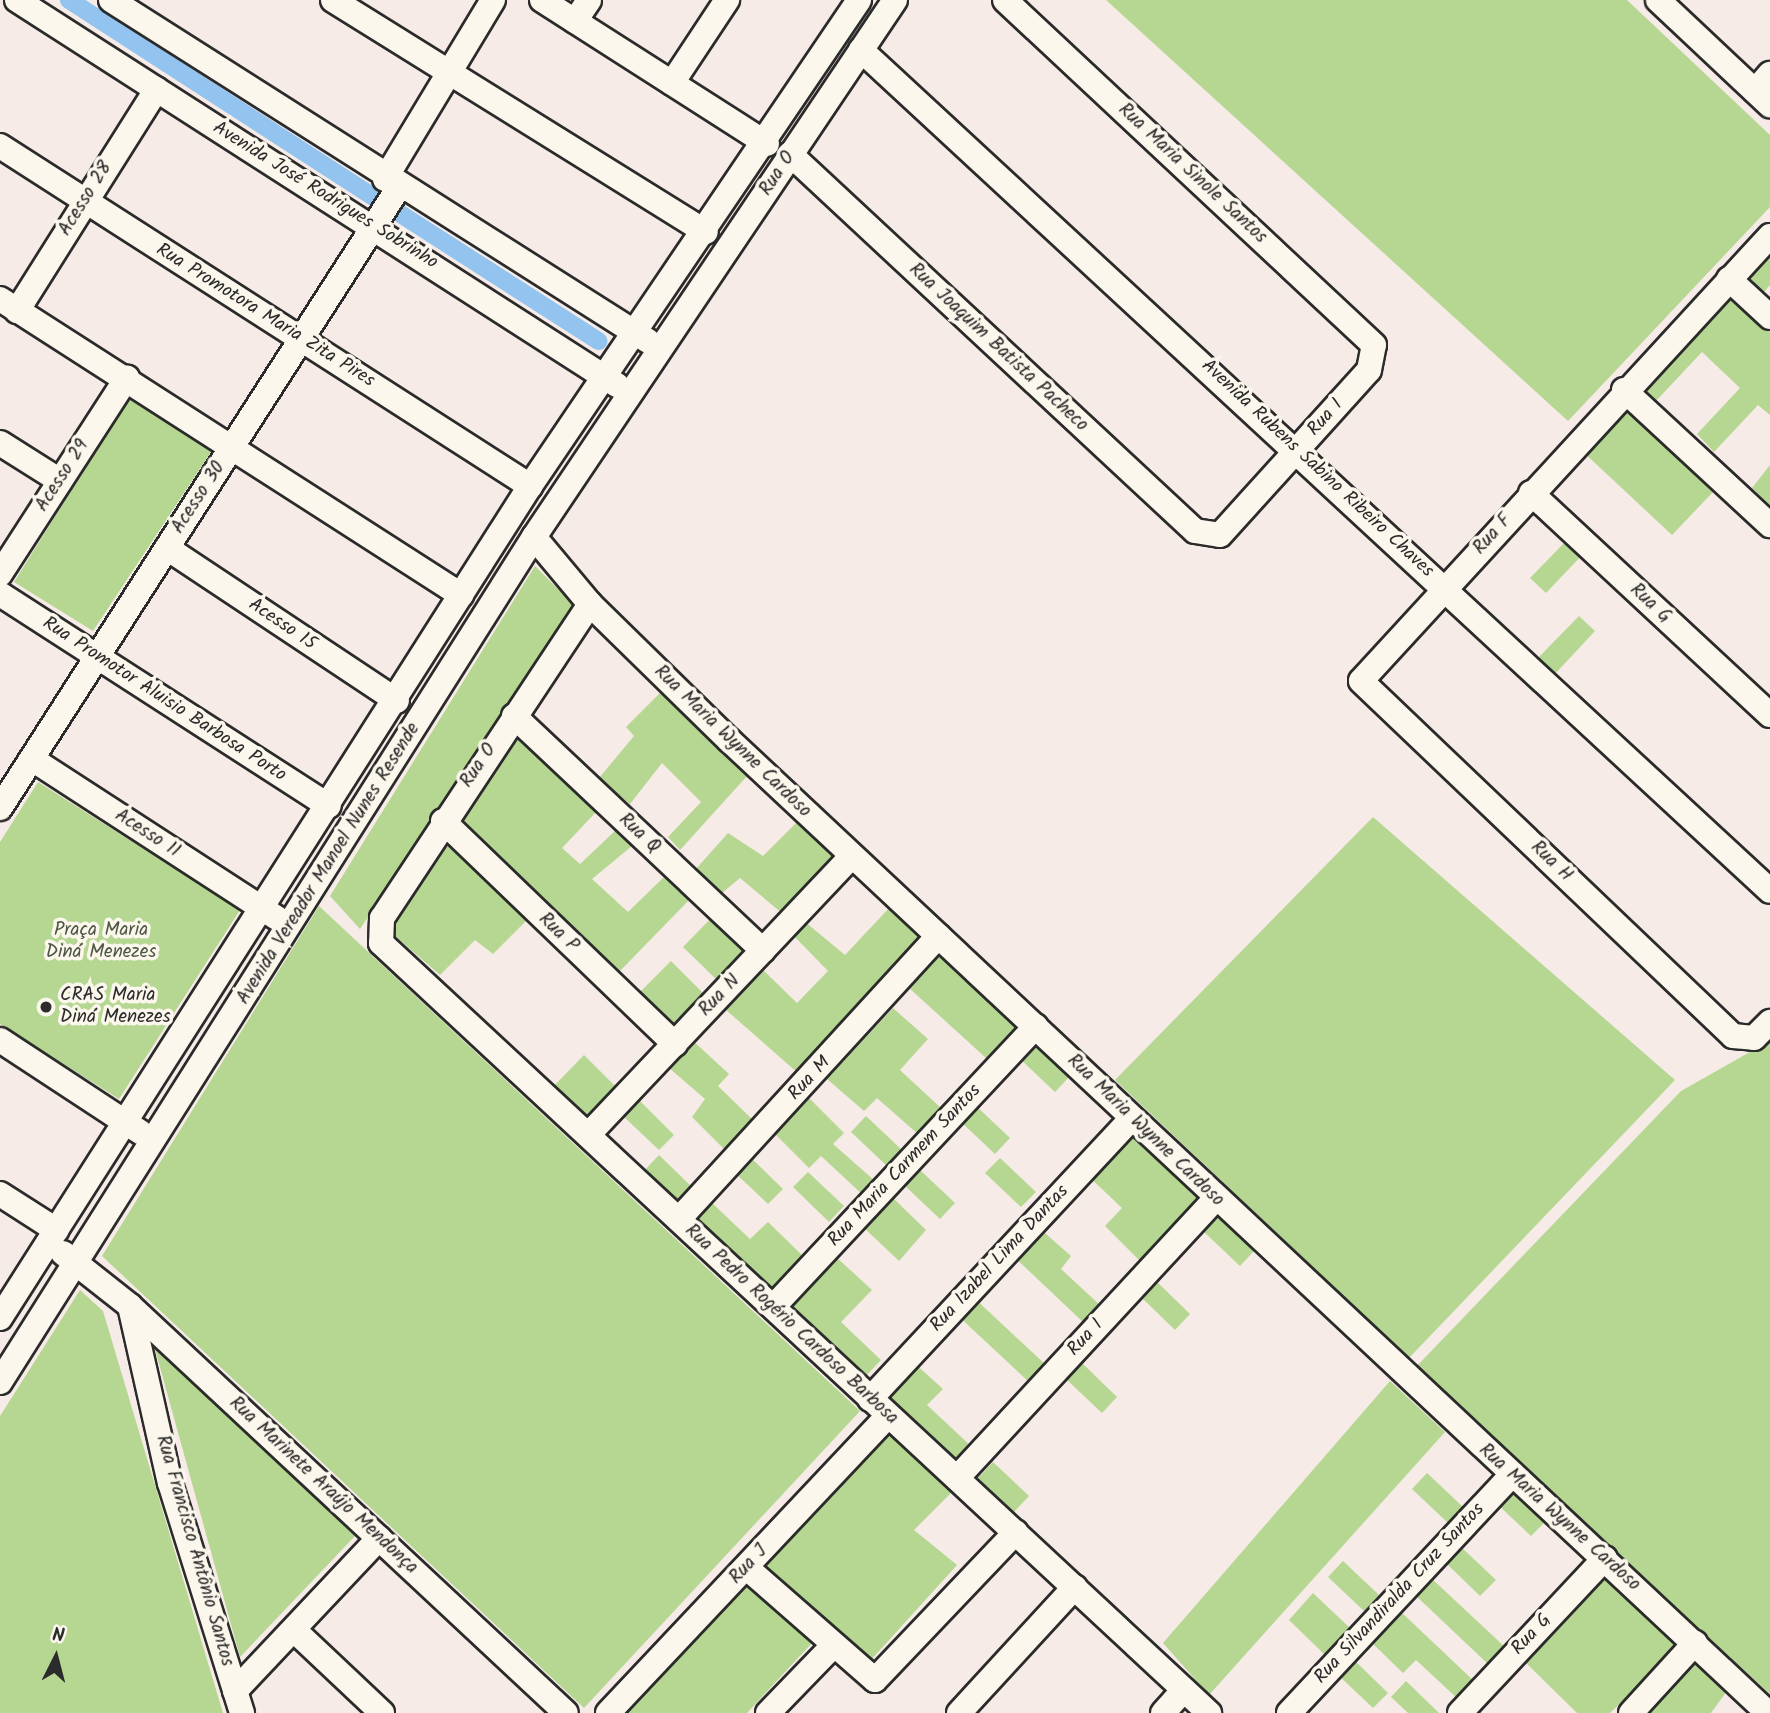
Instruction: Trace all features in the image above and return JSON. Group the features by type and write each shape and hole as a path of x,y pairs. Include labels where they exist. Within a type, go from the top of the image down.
{"street":[{"name":"Avenida José Rodrigues Sobrinho","path":"17,0 631,394"},
{"path":"111,0 392,183 664,350"},
{"path":"333,0 447,74 706,232"},
{"name":"Acesso 30","path":"0,808 373,228 392,183 447,74 493,0"},
{"path":"542,0 767,144"},
{"path":"575,21 589,0"},
{"path":"671,83 727,0"},
{"name":"Rua O","path":"629,330 706,232 767,144 859,0"},
{"name":"Rua O","path":"664,350 790,154 895,0"},
{"name":"Rua Maria Sinole Santos","path":"1005,0 1376,350"},
{"path":"1658,0 1765,90"},
{"name":"Avenida Rubens Sabino Ribeiro Chaves","path":"861,50 1445,587 1770,891"},
{"name":"Acesso 28","path":"9,305 83,201 157,89"},
{"name":"Rua Promotora Maria Zita Pires","path":"0,146 530,485"},
{"name":"Rua Joaquim Batista Pacheco","path":"790,154 1208,538"},
{"name":"Rua F","path":"1361,681 1624,390 1770,236"},
{"path":"1729,279 1770,317"},
{"path":"9,305 461,594"},
{"name":"Avenida Vereador Manoel Nunes Resende","path":"0,1318 397,701 530,485 587,403 599,372 629,330"},
{"name":"Avenida Vereador Manoel Nunes Resende","path":"0,1382 534,537 610,421 664,350"},
{"name":"Rua I","path":"1208,538 1220,535 1297,452 1373,366 1376,350"},
{"name":"Acesso 29","path":"0,574 127,378"},
{"path":"1624,390 1770,525"},
{"path":"587,403 602,408 610,421"},
{"path":"0,443 60,481"},
{"name":"Rua G","path":"1531,494 1770,715"},
{"name":"Rua Maria Wynne Cardoso","path":"534,537 590,604 852,856 1036,1026 1215,1199 1511,1475 1605,1558 1768,1713"},
{"name":"Acesso 15","path":"167,548 397,701"},
{"name":"Rua Promotor Aluisio Barbosa Porto","path":"0,594 329,806"},
{"name":"Rua O","path":"378,933 443,821 590,604"},
{"name":"Rua H","path":"1361,681 1743,1040 1770,1022"},
{"name":"Rua Q","path":"514,716 763,951"},
{"name":"Acesso 11","path":"32,759 289,926"},
{"name":"Rua P","path":"443,821 675,1044"},
{"name":"Rua N","path":"588,1135 852,856"},
{"name":"Rua Pedro Rogério Cardoso Barbosa","path":"378,933 384,946 775,1306 888,1416 1209,1713"},
{"name":"Rua M","path":"679,1219 938,936"},
{"name":"Rua Maria Carmem Santos","path":"775,1306 1036,1026"},
{"path":"0,1040 154,1142"},
{"name":"Rua Izabel Lima Dantas","path":"870,1399 1131,1119"},
{"name":"Rua Marinete Araújo Mendonça","path":"0,1194 130,1306 566,1713"},
{"name":"Rua I","path":"957,1478 1215,1199"},
{"name":"Rua Francisco Antônio Santos","path":"130,1306 170,1483 239,1702"},
{"name":"Rua J","path":"608,1713 888,1416"},
{"name":"Rua Silvandiralda Cruz Santos","path":"1289,1713 1511,1475"},
{"path":"747,1568 865,1678 880,1678 1016,1532"},
{"path":"239,1702 294,1630 379,1538"},
{"name":"Rua G","path":"1460,1713 1605,1558"},
{"path":"959,1713 1075,1587"},
{"path":"294,1630 382,1713"},
{"path":"1631,1713 1695,1643"},
{"path":"768,1713 833,1646"},
{"path":"1163,1713 1184,1690"}],"green space":[{"path":"1106,0 1627,0 1770,135 1770,207 1568,421"},
{"path":"1770,249 1770,285 1763,293 1745,276"},
{"path":"1726,290 1770,331 1770,415 1758,405 1714,452 1697,434 1740,388 1702,352 1654,403 1636,386"},
{"path":"131,395 215,446 93,631 14,582"},
{"path":"1624,405 1715,490 1672,535 1580,449"},
{"path":"1770,465 1770,505 1752,488"},
{"path":"1569,538 1584,553 1546,593 1530,578"},
{"path":"535,566 574,605 360,929 330,896"},
{"path":"1579,616 1595,631 1553,676 1536,660"},
{"path":"661,692 748,775 680,850 668,837 701,802 662,763 630,804 599,778 634,736 626,727"},
{"path":"515,730 597,811 562,848 580,864 616,830 632,846 592,879 628,912 666,875 692,897 620,971 455,818"},
{"name":"Praça Maria Diná Menezes","path":"38,782 240,910 119,1099 0,1024 0,842"},
{"path":"1373,817 1675,1080 1409,1358 1115,1080"},
{"path":"798,821 834,856 783,914 740,878 722,893 695,870 728,833 763,856"},
{"path":"443,835 529,918 493,954 475,940 440,975 386,928"},
{"path":"319,906 860,1411 584,1708 102,1256"},
{"path":"891,906 926,940 799,1074 725,1009 762,969 797,1003 828,971 791,933 804,921 845,955"},
{"path":"718,911 754,947 719,982 683,947"},
{"path":"943,952 1021,1025 986,1058 908,987"},
{"path":"671,961 707,997 672,1032 636,996"},
{"path":"893,1008 928,1039 900,1070 942,1109 919,1135 877,1098 864,1111 827,1079"},
{"path":"1770,1034 1770,1694 1415,1368 1681,1091 1757,1048"},
{"path":"691,1039 729,1074 718,1086 756,1123 728,1153 692,1117 705,1099 668,1067"},
{"path":"1034,1042 1070,1076 1055,1092 1019,1058"},
{"path":"584,1055 620,1091 585,1126 549,1091"},
{"path":"808,1097 844,1133 833,1144 875,1181 863,1195 821,1156 809,1168 773,1132"},
{"path":"639,1100 674,1135 659,1150 623,1116"},
{"path":"974,1104 1010,1138 995,1154 959,1120"},
{"path":"866,1116 902,1150 887,1166 851,1132"},
{"path":"1128,1129 1203,1200 1143,1264 1105,1226 1122,1208 1085,1173"},
{"path":"747,1154 783,1189 768,1204 732,1170"},
{"path":"659,1155 695,1190 680,1205 644,1171"},
{"path":"1000,1158 1036,1192 1021,1207 985,1173"},
{"path":"919,1169 955,1203 940,1219 904,1185"},
{"path":"808,1172 844,1206 829,1222 793,1187"},
{"path":"890,1195 926,1230 899,1261 862,1226"},
{"path":"712,1203 750,1239 768,1222 804,1257 769,1292 695,1220"},
{"path":"1220,1216 1255,1250 1240,1266 1204,1232"},
{"path":"1037,1226 1071,1256 1061,1269 1101,1306 1084,1323 1009,1252"},
{"path":"835,1256 872,1290 841,1322 881,1360 865,1377 789,1306"},
{"path":"1154,1279 1190,1314 1175,1330 1139,1295"},
{"path":"80,1290 103,1311 223,1713 0,1713 0,1416"},
{"path":"971,1295 1047,1366 1030,1383 955,1313"},
{"path":"153,1342 355,1536 240,1657"},
{"path":"912,1361 943,1389 927,1405 973,1448 957,1465 881,1394"},
{"path":"1082,1363 1117,1397 1102,1413 1066,1379"},
{"path":"1390,1381 1445,1432 1209,1695 1163,1643"},
{"path":"891,1432 952,1492 914,1530 957,1565 871,1660 761,1564"},
{"path":"993,1462 1029,1496 1014,1512 978,1478"},
{"path":"1427,1473 1463,1507 1448,1523 1412,1489"},
{"path":"1510,1487 1546,1521 1531,1536 1495,1502"},
{"path":"1460,1546 1496,1580 1480,1596 1445,1562"},
{"path":"1343,1561 1379,1595 1364,1611 1328,1577"},
{"path":"1604,1576 1679,1647 1610,1713 1577,1713 1523,1660"},
{"path":"1430,1577 1506,1648 1489,1665 1414,1594"},
{"path":"748,1579 813,1642 747,1713 614,1713"},
{"path":"1313,1593 1350,1628 1325,1655 1289,1620"},
{"path":"1400,1611 1475,1682 1458,1699 1416,1660 1403,1673 1370,1641"},
{"path":"1352,1658 1388,1693 1373,1708 1337,1674"},
{"path":"1694,1658 1727,1691 1711,1713 1645,1713"},
{"path":"1406,1681 1439,1713 1408,1713 1391,1697"}],"waterway":[{"path":"69,0 375,198"},
{"path":"399,213 598,341"}],"place":[{"name":"CRAS Maria Diná Menezes","path":"46,1007"}]}
